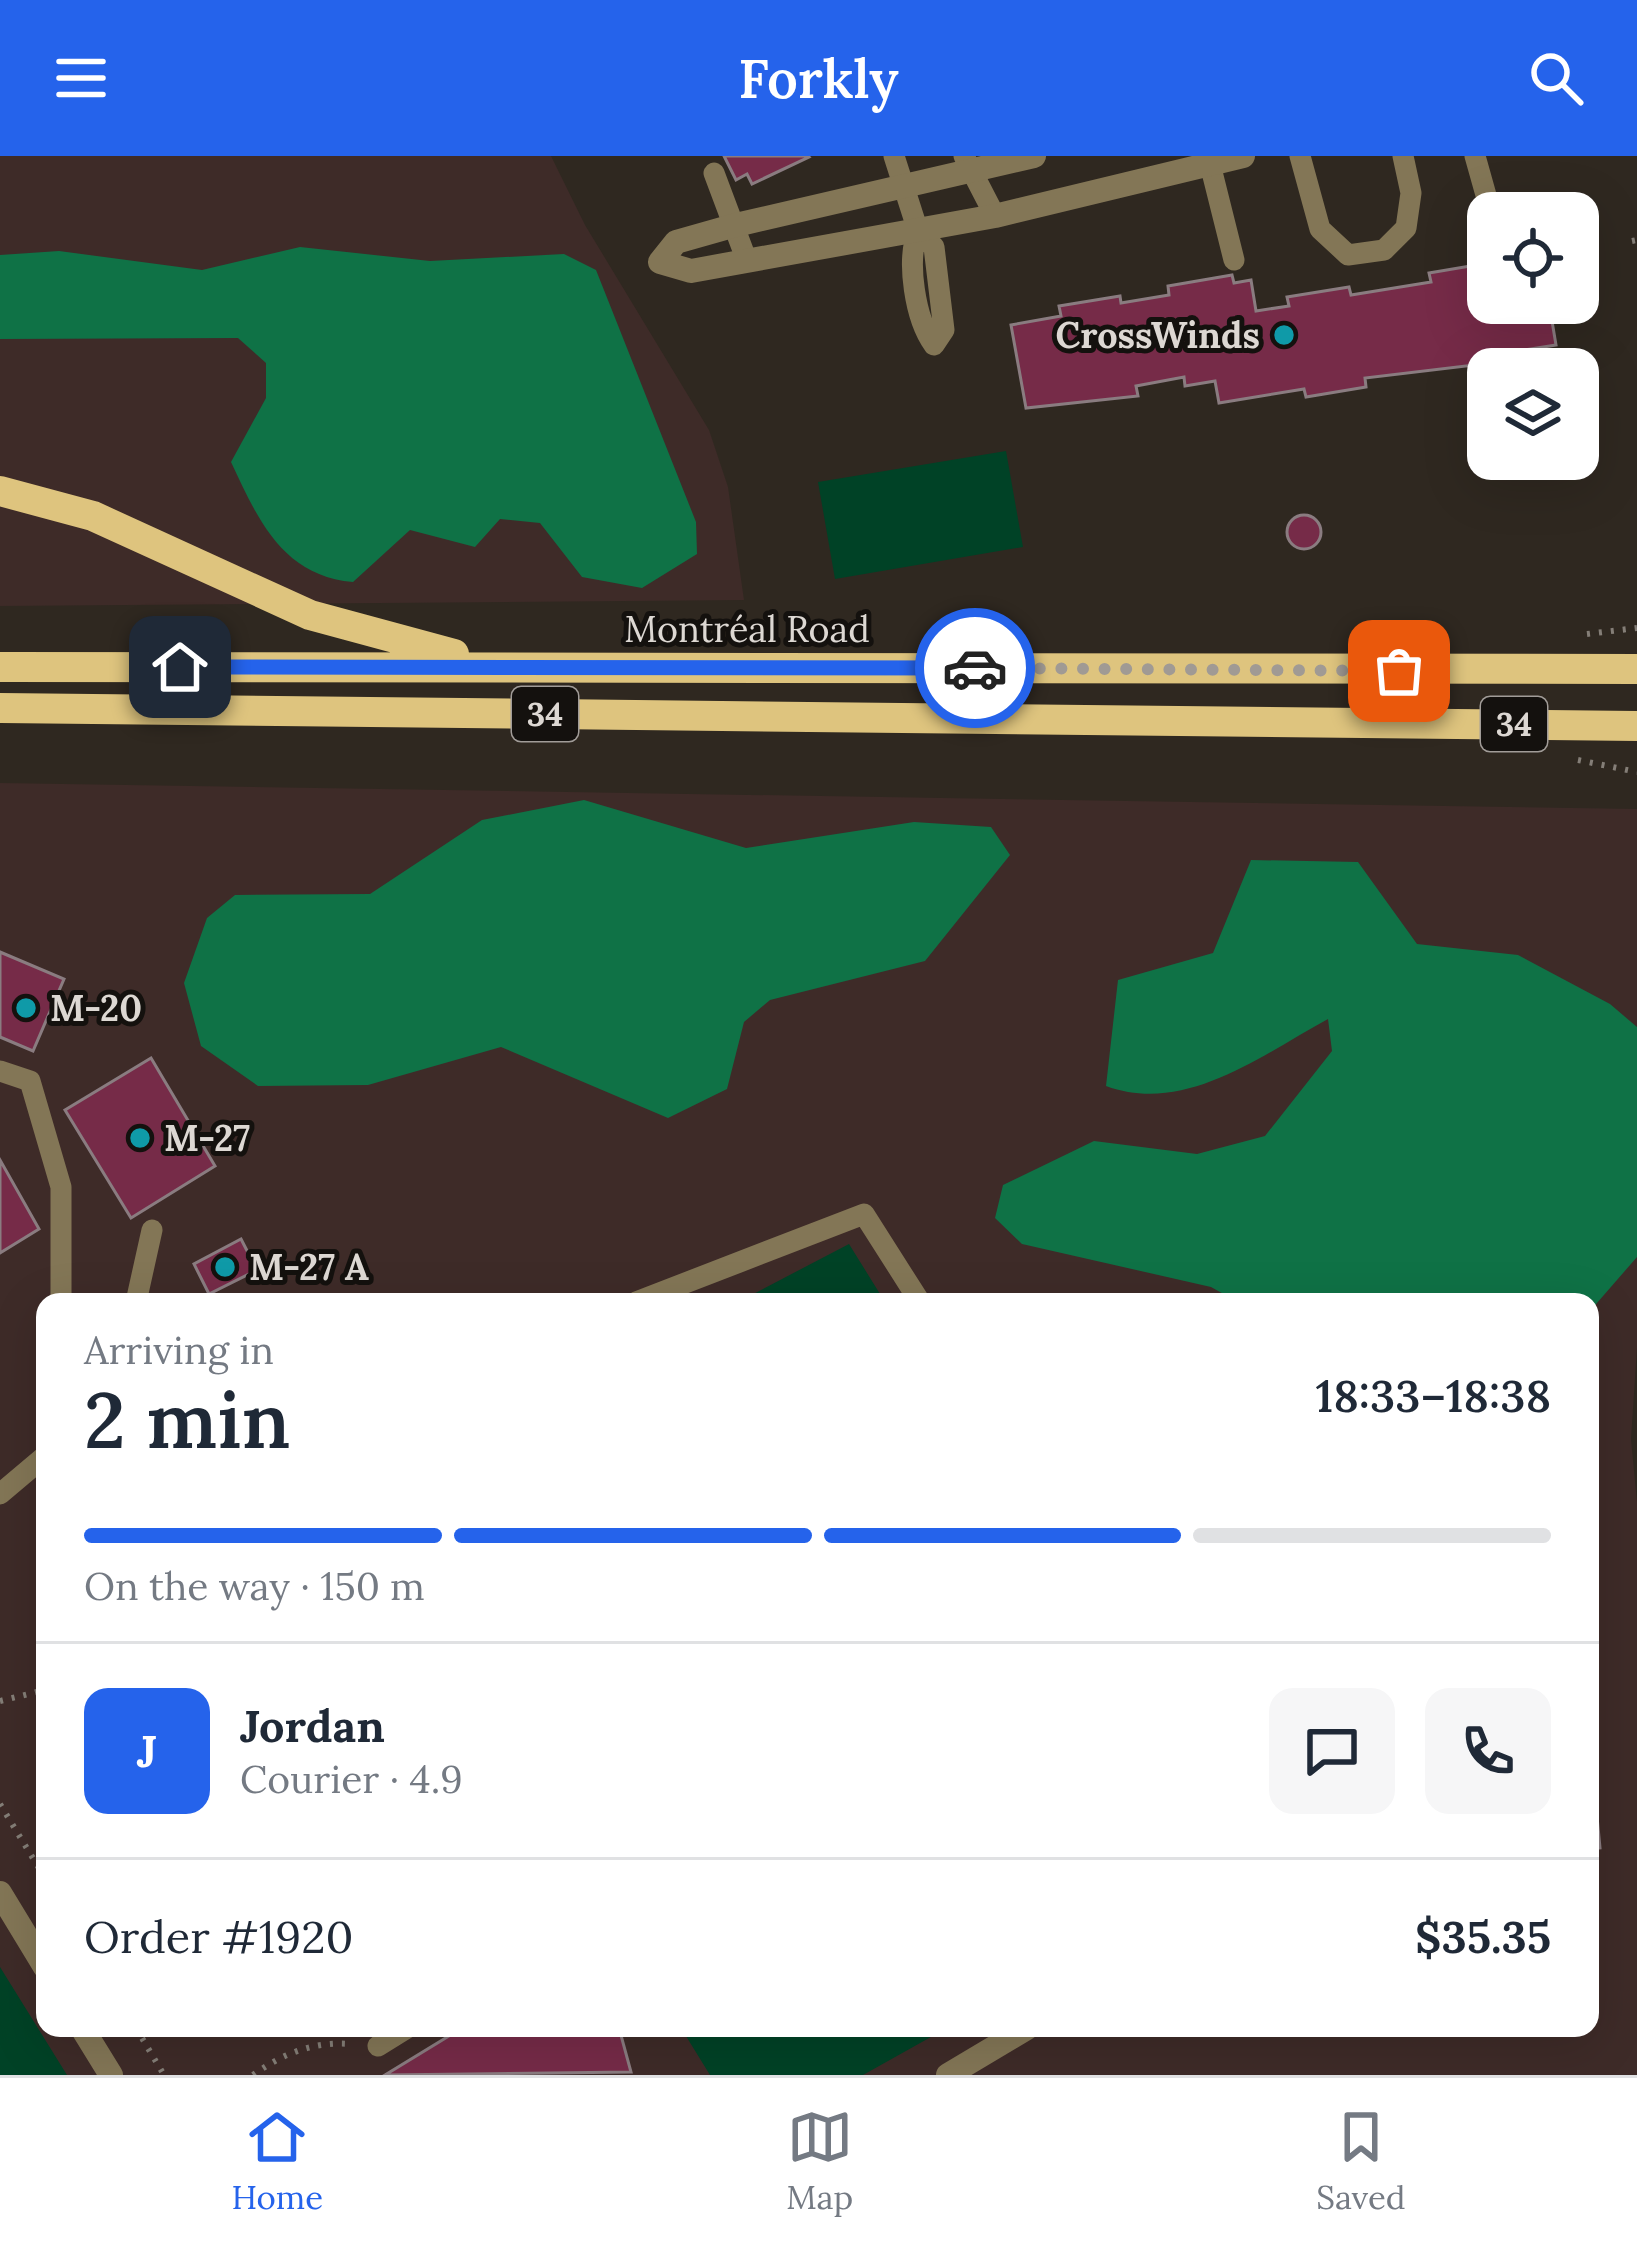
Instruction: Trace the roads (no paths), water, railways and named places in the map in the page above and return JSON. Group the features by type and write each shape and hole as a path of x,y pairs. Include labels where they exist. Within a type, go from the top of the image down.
{"main road":[{"path":"0,490 93,516 337,625 507,667"},
{"name":"Montréal Road","path":"0,667 1637,669"},
{"name":"34","path":"0,708 1637,726"}],"street":[{"path":"1034,156 968,163 907,187 676,242 660,262 691,271 918,231 994,216 1208,159 1243,156"},
{"path":"0,1893 36,1952"},
{"path":"88,2037 111,2075"},
{"path":"949,2075 1012,2037"}],"lane":[{"path":"894,156 918,231"},
{"path":"1300,156 1320,230 1348,255 1384,250 1406,228 1411,194 1403,156"},
{"path":"1475,156 1485,192"},
{"path":"1208,159 1234,260"},
{"path":"968,163 994,216"},
{"path":"715,173 747,261"},
{"path":"0,1071 30,1081 61,1187 61,1293"},
{"path":"659,1293 864,1214 914,1293"},
{"path":"138,1293 152,1230"},
{"path":"0,1495 36,1464"},
{"path":"378,2046 392,2037"}],"place":[{"name":"CrossWinds","path":"1284,335"},
{"name":"M-20","path":"26,1008"},
{"name":"M-27","path":"140,1138"},
{"name":"M-27 A","path":"225,1267"}]}
